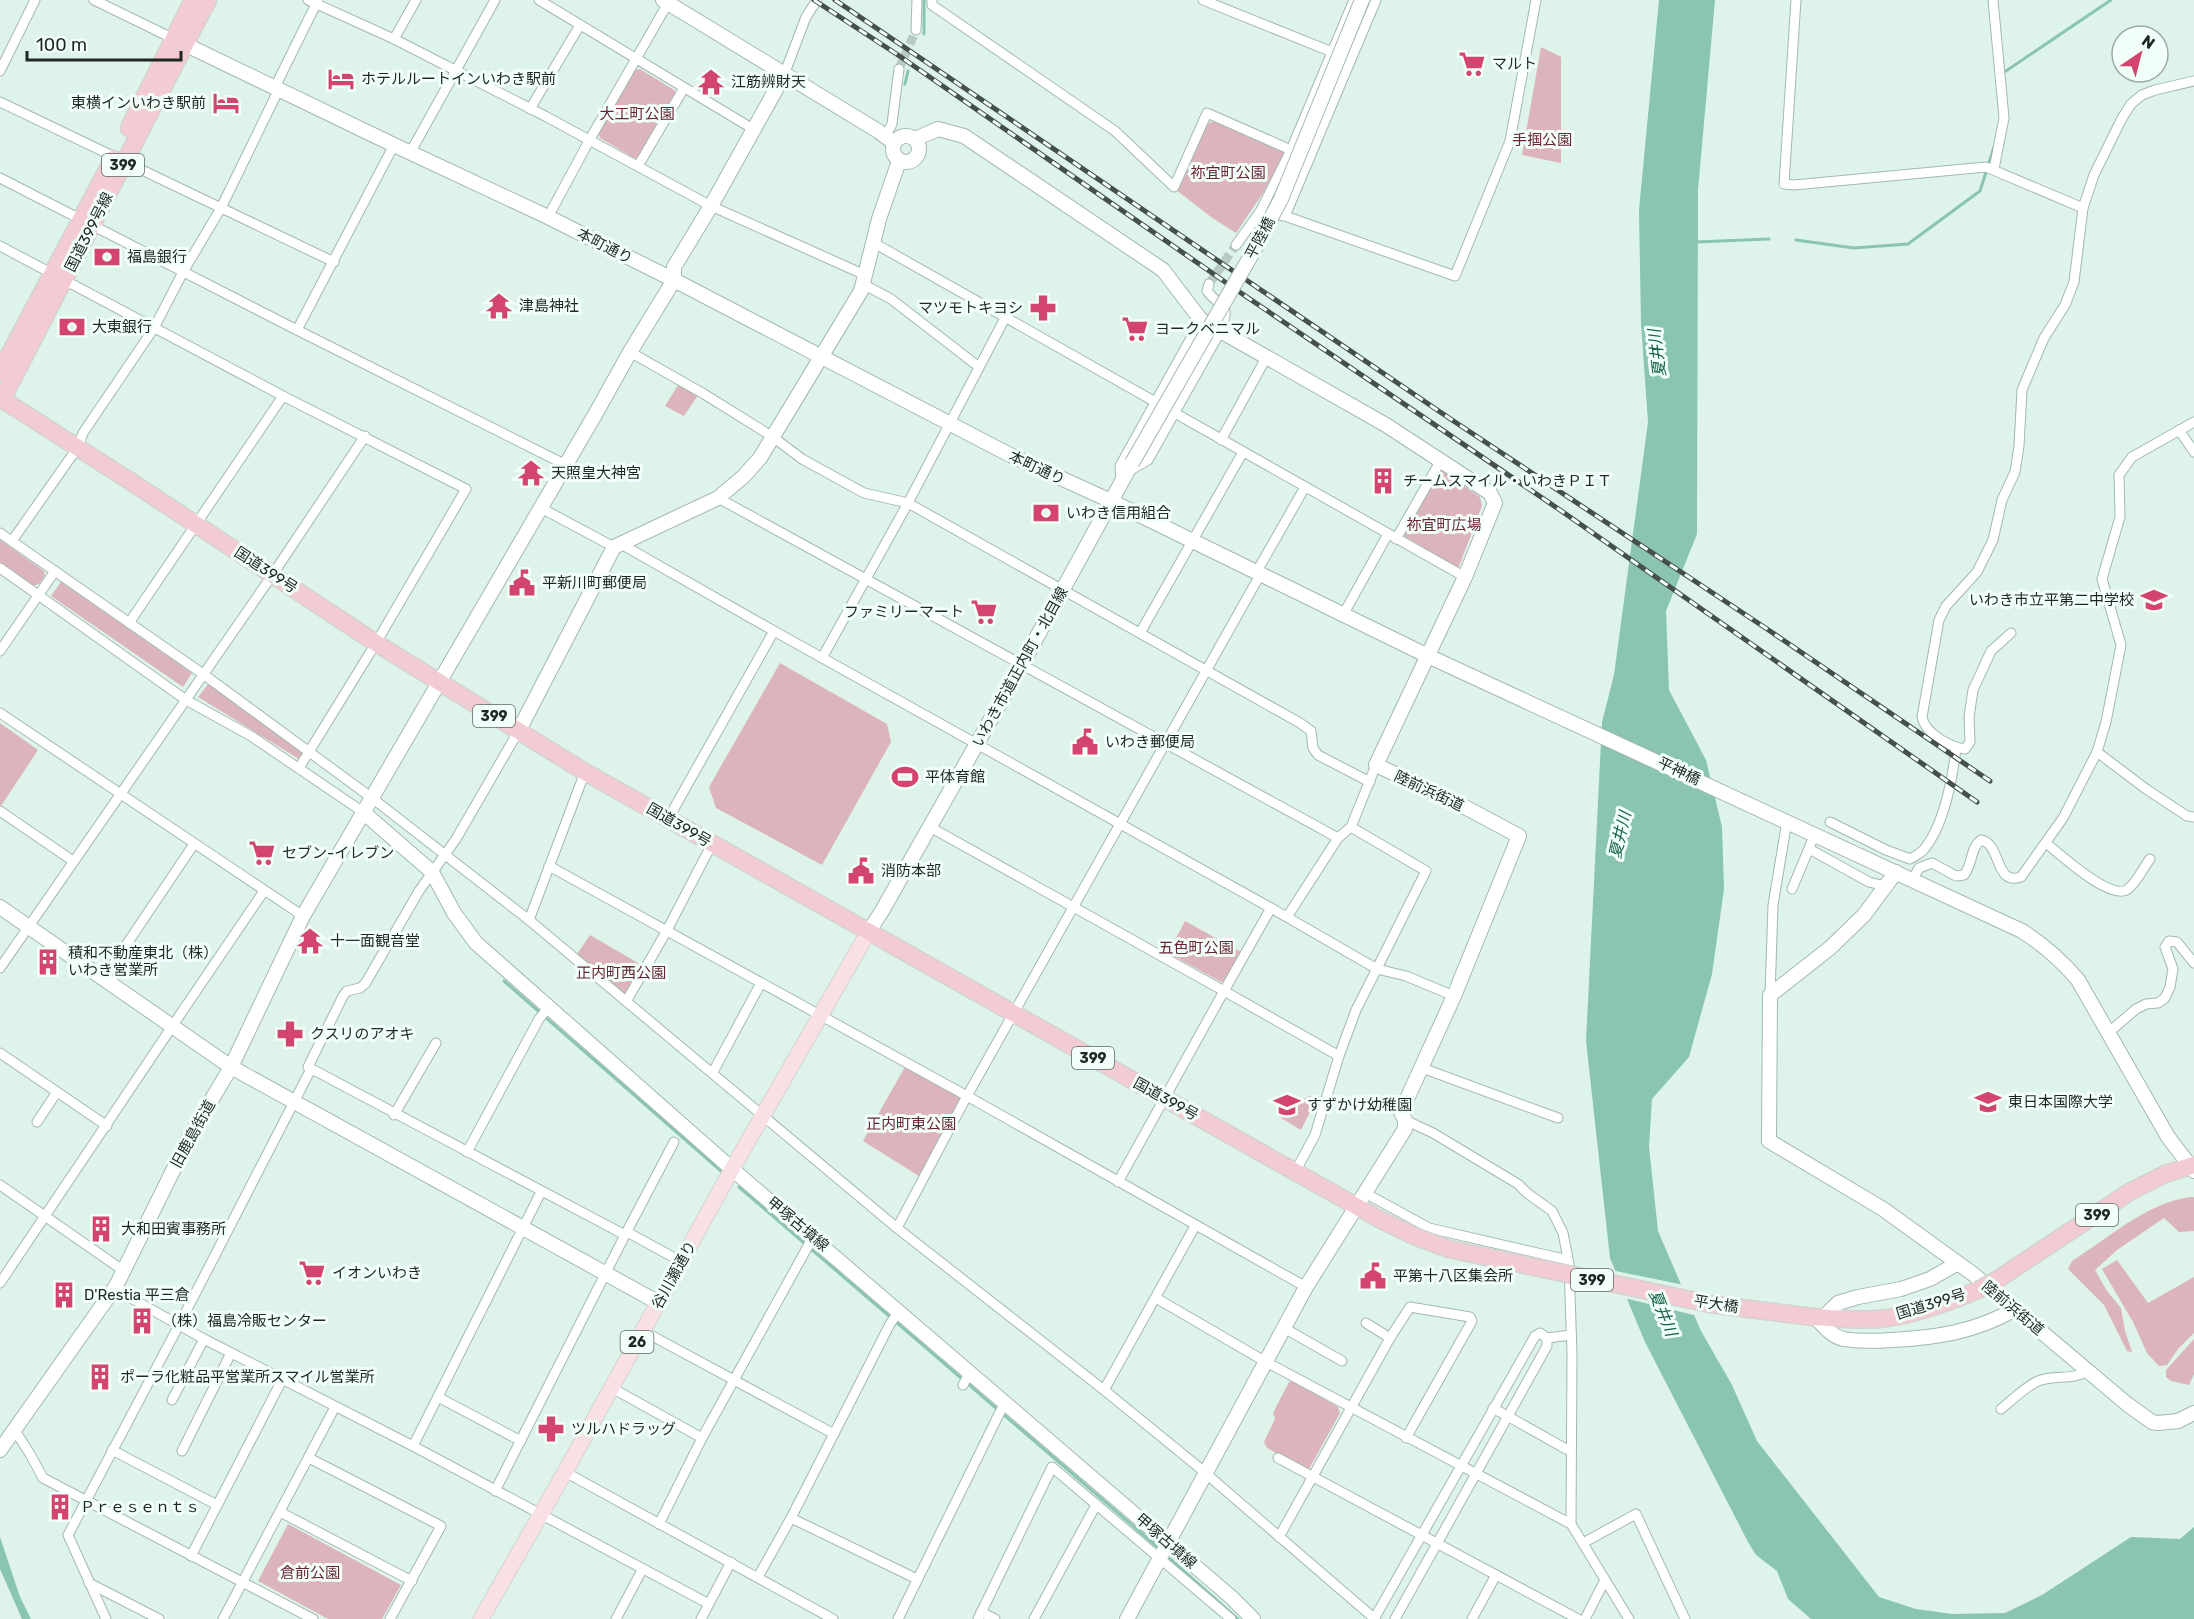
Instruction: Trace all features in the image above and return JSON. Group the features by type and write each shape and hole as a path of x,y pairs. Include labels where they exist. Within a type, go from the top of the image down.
{"highway":[{"name":"国道399号線","path":"180,41 193,0"},
{"name":"国道399号線","path":"1,401 58,278 180,41 208,0"},
{"name":"国道399号線","path":"0,372 58,278"},
{"name":"国道399号","path":"1,401 78,447 376,644 585,772 1295,1172 1361,1200 1378,1219"},
{"name":"国道399号","path":"1817,1317 1879,1319 1915,1312 1978,1290 2000,1278 2132,1191 2165,1174 2192,1167"},
{"name":"平大橋","path":"1378,1219 1449,1249 1710,1304 1817,1317"}],"main road":[{"name":"谷川瀬通り","path":"481,1619 612,1388 732,1169 869,931"}],"street":[{"path":"0,71 35,0"},
{"name":"本町通り","path":"94,0 393,145 548,217 1012,456 1111,501"},
{"path":"394,39 416,0"},
{"path":"410,153 495,0"},
{"path":"539,0 753,129"},
{"path":"372,798 674,280 672,270 711,206 784,75 806,17 817,0"},
{"path":"916,30 917,0"},
{"path":"932,0 932,5 1115,131 1174,187 1207,113 1291,150"},
{"path":"1203,0 1332,52"},
{"path":"1236,245 1260,212 1291,150 1354,0"},
{"name":"平陸橋","path":"1127,473 1281,199 1362,0"},
{"path":"1285,216 1376,0"},
{"path":"1260,212 1285,216 1455,276 1510,141 1536,0"},
{"path":"1796,0 1784,184 1990,168 2083,208"},
{"path":"1990,168 2004,117 1993,0"},
{"path":"12,542 78,447 83,433 154,328 183,272 221,208 277,88 314,1 590,139 711,206 864,280 979,368"},
{"path":"548,217 636,59 665,1 889,140 902,136 915,140 919,148 918,156 907,163 899,161 893,155 889,140 899,69"},
{"path":"530,109 580,25"},
{"path":"2011,633 1990,651 1973,690 1969,717 1970,742 1965,749 1956,748 1928,729 1922,717 1936,628 1946,606 1977,572 1993,540 2002,500 2018,460 2022,390 2040,345 2065,305 2072,289 2082,231 2083,208 2094,175 2131,104 2142,95 2194,81"},
{"path":"638,166 684,88"},
{"path":"0,102 333,262"},
{"path":"915,140 938,129 964,136 1163,270 1201,320 1120,466 1127,473 1148,460 1220,332 1227,314 1225,307 1207,291 1209,284"},
{"path":"297,330 393,145"},
{"path":"670,1256 541,1192 308,1067 343,996 347,991 360,988 365,984 432,872 456,839 518,732 617,546 718,498 752,468 773,437 854,304 864,280 879,219 899,161"},
{"path":"0,178 566,465"},
{"path":"874,243 1465,578"},
{"path":"0,246 283,396 466,489 376,644 299,768"},
{"path":"822,658 908,503 1005,318"},
{"name":"陸前浜街道","path":"1201,320 1386,425 1490,493 1494,503 1465,578 1376,765 1461,805 1519,836 1454,996 1401,1112 1405,1120"},
{"path":"630,352 704,394 773,437 802,459 864,494 908,503 1300,723 1311,731 1313,748 1318,755 1370,782"},
{"path":"1221,440 1266,358"},
{"path":"129,623 283,396"},
{"path":"1913,879 1919,868 1932,863 1956,876 1964,875 1975,846 1981,840 1991,845 2000,869 2007,877 2014,879 2021,877 2063,818 2097,752 2106,722 2121,645 2102,579 2120,517 2119,475 2132,457 2194,422"},
{"path":"2180,430 2194,452"},
{"path":"0,968 273,574 365,436"},
{"path":"1140,633 1243,452"},
{"path":"1343,615 1442,460"},
{"name":"いわき市道正内町・北目線","path":"869,931 1021,666 1127,473"},
{"path":"897,1228 967,1096 1165,745 1305,487"},
{"path":"718,498 865,581 1338,838"},
{"path":"1111,501 1428,656"},
{"path":"541,508 617,546 822,658 1377,969 1406,976 1454,996"},
{"path":"0,533 204,674 308,753 372,798 529,920 714,1072 764,1117 897,1228 1104,1389 1375,1619 1535,1336 1540,1333 1547,1338 1571,1335"},
{"path":"0,568 186,700 252,736 363,812"},
{"path":"0,651 55,571"},
{"path":"668,819 774,632"},
{"name":"平神橋","path":"1428,656 1784,819 1813,840 1879,864 2022,930 2062,961 2078,980 2168,1137 2192,1167"},
{"path":"0,713 119,795 303,916"},
{"path":"1830,822 1910,860 1925,850 1939,821 1951,784 1956,748"},
{"path":"2097,752 2146,789 2187,816 2194,817"},
{"path":"1287,917 1338,838 1351,827 1376,765"},
{"path":"529,920 585,772"},
{"name":"旧鹿島街道","path":"2,1448 116,1286 189,1138 231,1067 303,916 372,798"},
{"path":"0,811 73,861"},
{"name":"甲塚古墳線","path":"363,812 432,872 454,913 476,943 732,1169 809,1243 970,1372 1003,1409 1093,1491 1165,1552 1222,1590 1252,1618"},
{"path":"1770,995 1773,905 1784,819"},
{"path":"930,826 1339,1056"},
{"path":"1295,1172 1316,1135 1339,1056 1356,1010 1426,871 1351,827"},
{"path":"1813,840 1811,850 1869,882 1886,886"},
{"path":"1792,889 1813,840"},
{"path":"2046,843 2112,891 2120,892 2127,889 2150,859"},
{"path":"104,978 194,844"},
{"path":"627,1000 712,844"},
{"path":"1879,864 1886,850"},
{"path":"549,866 967,1096 1306,1287"},
{"path":"1770,995 1830,948 1864,915 1896,872"},
{"path":"0,1283 264,891"},
{"path":"0,907 231,1067 658,1303"},
{"path":"1118,1182 1271,908"},
{"path":"2108,1032 2136,1009 2146,1004 2158,1003 2165,998 2170,987 2173,969 2165,946 2169,940 2177,942 2185,955 2194,963"},
{"path":"714,1072 761,983"},
{"name":"陸前浜街道","path":"1770,995 1769,1142 1883,1209 1958,1263 2152,1422 2178,1421 2194,1413"},
{"path":"467,1152 539,1019 548,1008"},
{"path":"394,1114 436,1043"},
{"path":"0,1053 107,1126"},
{"path":"1422,1068 1558,1118"},
{"path":"106,1619 68,1535 180,1325 311,1069"},
{"path":"37,1122 57,1092"},
{"path":"1127,1619 1306,1287 1405,1129 1405,1120 1433,1133 1518,1184 1552,1211 1563,1233 1568,1260 1571,1335 1571,1524"},
{"path":"495,1491 605,1272 674,1142"},
{"path":"0,1185 124,1271"},
{"path":"412,1446 541,1192"},
{"path":"1361,1200 1429,1228 1568,1260"},
{"path":"1104,1389 1195,1226"},
{"path":"659,1524 702,1438 809,1243"},
{"path":"1958,1263 1930,1279 1901,1289 1857,1297 1838,1304 1817,1317 1833,1334 1843,1339 1875,1341 1919,1339 1958,1332 1994,1321 2015,1309"},
{"path":"116,1286 129,1297 204,1339 412,1446 709,1604"},
{"path":"1156,1298 1266,1362 1571,1524 1629,1619"},
{"path":"1279,1537 1390,1338 1410,1307 1470,1317 1472,1321 1406,1438"},
{"path":"758,1577 791,1518 890,1324 898,1314"},
{"path":"1366,1323 1390,1338"},
{"path":"1284,1328 1342,1361"},
{"path":"643,1331 834,1434"},
{"path":"1395,1619 1547,1346 1547,1338"},
{"path":"172,1400 204,1339"},
{"path":"182,1451 231,1353"},
{"path":"2001,1409 2036,1382 2055,1377 2077,1378 2088,1371"},
{"path":"963,1385 970,1372"},
{"path":"191,1556 282,1380"},
{"path":"612,1388 702,1438"},
{"path":"438,1397 521,1441"},
{"path":"223,1619 335,1407"},
{"path":"1493,1408 1571,1450"},
{"path":"898,1619 1003,1409"},
{"path":"14,1429 43,1478 312,1619"},
{"path":"112,1450 217,1505"},
{"path":"309,1458 441,1526 390,1619"},
{"path":"1278,1458 1578,1619"},
{"path":"995,1619 979,1615 1052,1467 1093,1491 1096,1505 1034,1619"},
{"path":"565,1472 833,1619"},
{"path":"1096,1505 1165,1552 1231,1619"},
{"path":"280,1512 411,1581"},
{"path":"1583,1543 1636,1514 1685,1619"},
{"path":"791,1518 917,1579"},
{"path":"701,1619 731,1562"},
{"path":"616,1619 642,1570"},
{"path":"1472,1619 1496,1575"},
{"path":"1585,1619 1605,1580"},
{"path":"89,1583 159,1619"},
{"path":"1213,1602 1222,1590"}],"green space":[{"name":"手掴公園","path":"1541,47 1561,57 1561,163 1522,155"},
{"name":"大工町公園","path":"640,69 674,90 676,94 639,158 634,158 600,138 598,133 635,70"},
{"name":"祢宜町公園","path":"1217,119 1287,150 1263,193 1236,233 1175,189 1203,126"},
{"path":"678,385 698,395 684,416 665,406"},
{"name":"祢宜町広場","path":"1441,470 1480,497 1482,506 1458,569 1404,536"},
{"path":"0,540 44,571 45,575 40,583 34,586 0,562"},
{"path":"61,582 192,673 183,687 51,596"},
{"path":"780,663 887,724 891,742 822,865 716,808 709,787"},
{"path":"209,683 303,753 299,759 198,697"},
{"path":"0,723 38,750 1,806 0,805"},
{"name":"五色町公園","path":"1185,921 1241,952 1226,981 1221,982 1168,953"},
{"name":"正内町西公園","path":"590,935 645,967 627,999 575,957"},
{"name":"正内町東公園","path":"906,1065 966,1097 922,1178 863,1141"},
{"path":"1310,1096 1316,1100 1301,1130 1281,1118 1290,1105"},
{"path":"2194,1197 2194,1231 2179,1232 2164,1218 2117,1250 2095,1270 2107,1291 2121,1308 2132,1352 2127,1351 2104,1305 2068,1269 2072,1261 2144,1213 2175,1200"},
{"path":"2117,1260 2148,1303 2194,1277 2194,1333 2178,1349 2167,1365 2159,1366 2147,1353 2133,1322 2102,1269"},
{"path":"2194,1339 2194,1374 2189,1385 2171,1381 2166,1377 2166,1370"},
{"path":"1292,1381 1338,1407 1340,1413 1309,1469 1306,1470 1267,1448 1264,1442 1275,1419 1273,1413 1289,1382"},
{"name":"倉前公園","path":"288,1524 401,1585 382,1619 328,1619 258,1581"}],"water":[{"name":"夏井川","path":"1659,0 1715,0 1698,190 1697,534 1666,611 1669,690 1706,760 1722,827 1724,889 1712,974 1689,1057 1652,1099 1649,1147 1658,1231 1701,1331 1732,1385 1757,1441 1879,1597 1916,1609 1952,1614 2005,1613 2042,1595 2131,1537 2180,1539 2194,1527 2194,1619 1811,1619 1788,1599 1777,1571 1756,1555 1748,1542 1645,1342 1610,1258 1586,1041 1602,722 1614,675 1648,422 1641,324 1639,210"},
{"path":"0,1537 20,1597 31,1619 22,1619 0,1569"}],"pier":[{"path":"1611,1270 1684,1285 1698,1316 1624,1298"}],"waterway":[{"path":"924,0 924,34"},
{"path":"2003,73 2111,0"},
{"path":"905,84 908,71"},
{"path":"1796,240 1854,248 1908,244 1980,191 1994,147"},
{"path":"1696,242 1769,239"},
{"path":"504,981 721,1171"},
{"path":"739,1187 1161,1550"},
{"path":"1166,1555 1238,1619"}],"tunnel":[{"path":"899,69 916,30"},
{"path":"1209,284 1236,245"}],"railway":[{"path":"814,0 898,55 1241,293 1560,510 1977,802"},
{"path":"835,0 1449,418 1767,629 1990,781"}],"place":[{"name":"マルト","path":"1472,64"},
{"name":"ホテルルートインいわき駅前","path":"341,79"},
{"name":"江筋辨財天","path":"711,82"},
{"name":"東横インいわき駅前","path":"226,103"},
{"name":"福島銀行","path":"107,257"},
{"name":"津島神社","path":"499,306"},
{"name":"マツモトキヨシ","path":"1043,308"},
{"name":"大東銀行","path":"72,327"},
{"name":"ヨークベニマル","path":"1135,329"},
{"name":"天照皇大神宮","path":"531,473"},
{"name":"チームスマイル・いわきＰＩＴ","path":"1383,481"},
{"name":"いわき信用組合","path":"1046,513"},
{"name":"平新川町郵便局","path":"522,583"},
{"name":"いわき市立平第二中学校","path":"2154,600"},
{"name":"ファミリーマート","path":"984,612"},
{"name":"いわき郵便局","path":"1085,742"},
{"name":"平体育館","path":"905,777"},
{"name":"セブン-イレブン","path":"262,853"},
{"name":"消防本部","path":"861,871"},
{"name":"十一面観音堂","path":"310,941"},
{"name":"積和不動産東北（株） いわき営業所","path":"48,962"},
{"name":"クスリのアオキ","path":"290,1034"},
{"name":"東日本国際大学","path":"1988,1102"},
{"name":"すずかけ幼稚園","path":"1287,1105"},
{"name":"大和田賓事務所","path":"101,1229"},
{"name":"イオンいわき","path":"312,1273"},
{"name":"平第十八区集会所","path":"1373,1276"},
{"name":"D'Restia 平三倉","path":"64,1295"},
{"name":"（株）福島冷販センター","path":"142,1321"},
{"name":"ポーラ化粧品平営業所スマイル営業所","path":"100,1377"},
{"name":"ツルハドラッグ","path":"551,1429"},
{"name":"Ｐｒｅｓｅｎｔｓ","path":"60,1507"}]}
